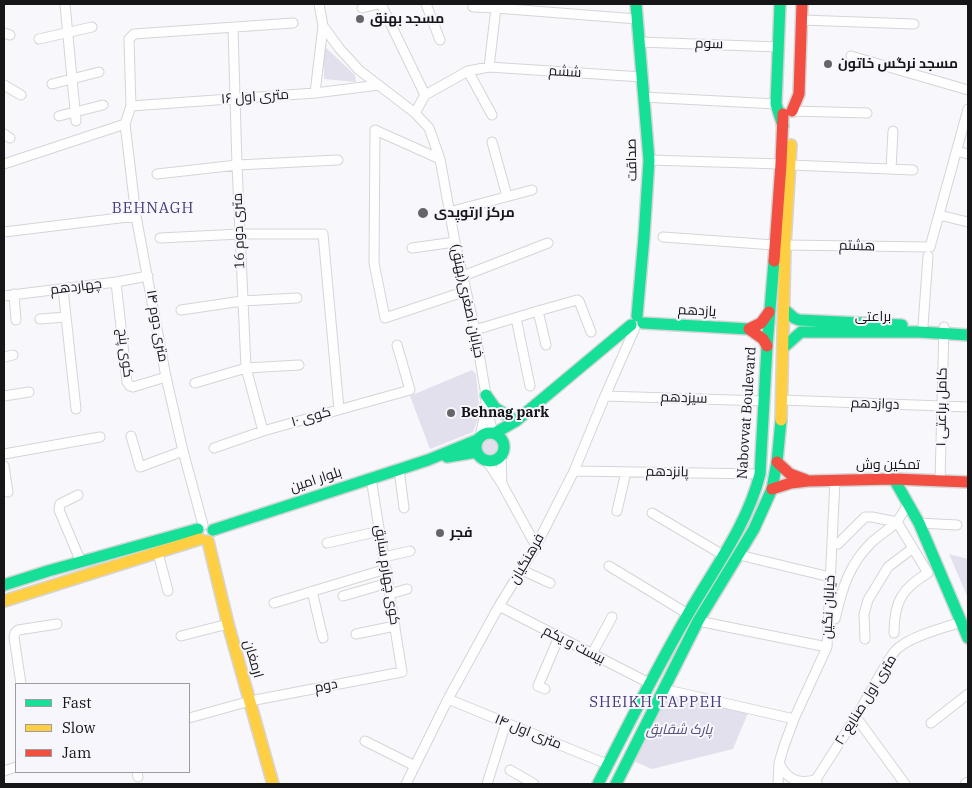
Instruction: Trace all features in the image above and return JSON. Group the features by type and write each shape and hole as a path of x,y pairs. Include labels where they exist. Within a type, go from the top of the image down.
{"main road":[{"name":"صداقت","path":"636,4 649,160 636,323"},
{"path":"780,4 776,104 782,126"},
{"name":"Nabovvat Boulevard","path":"786,165 782,126 787,4"},
{"name":"Nabovvat Boulevard","path":"598,784 649,683 750,509 756,493 760,474 770,308 779,245 792,111 795,4"},
{"path":"792,111 799,94 802,4"},
{"name":"Nabovvat Boulevard","path":"617,784 662,689 698,622 754,530 772,489 782,414 784,309 779,245"},
{"path":"749,329 765,320 770,308"},
{"name":"براعتی","path":"784,309 799,320 923,326 968,335"},
{"path":"428,460 479,438 485,433 494,433 516,421 636,323"},
{"name":"یازدهم","path":"636,323 749,329"},
{"name":"براعتی","path":"783,348 801,332 918,332 968,328"},
{"path":"749,329 763,339 767,346"},
{"path":"766,379 769,386 778,385 782,380"},
{"path":"486,394 495,408 516,421"},
{"path":"764,416 768,410 772,409 782,414"},
{"path":"504,444 516,421"},
{"path":"479,438 476,444 477,452 481,458 487,461 494,461 501,457 504,451 504,444 503,439 494,433"},
{"path":"428,460 477,452"},
{"name":"بلوار امین","path":"4,585 81,562 204,533 428,460"},
{"path":"777,462 782,469 790,474 808,481"},
{"path":"894,479 919,523 968,638"},
{"name":"تمکین وش","path":"772,489 791,483 836,480 894,479 968,482"},
{"name":"بلوار امین","path":"4,601 158,553 204,533"},
{"name":"ارمغان","path":"204,533 273,784"}],"street":[{"path":"65,4 76,117"},
{"name":"خیابان اصغری(بهنق)","path":"319,4 323,26 339,48 359,70 415,113 429,128 440,159 455,242 475,330 486,394 486,407"},
{"path":"362,8 379,4 425,95 415,113"},
{"path":"426,4 440,40"},
{"path":"473,7 637,19"},
{"path":"489,66 496,8"},
{"path":"802,20 914,24"},
{"path":"4,164 125,124 131,106 130,39 134,34 293,23"},
{"path":"39,39 92,26"},
{"path":"315,93 323,26"},
{"name":"16 متری دوم","path":"233,28 246,368 263,431"},
{"name":"سوم","path":"639,42 779,47"},
{"path":"851,56 968,90"},
{"name":"ششم","path":"425,95 468,71 489,66 642,77"},
{"path":"468,71 492,115"},
{"path":"52,84 99,72"},
{"path":"4,85 21,95"},
{"name":"۱۶ متری اول","path":"131,106 315,93 379,85"},
{"path":"643,97 776,104"},
{"path":"59,116 76,117 103,105"},
{"path":"923,326 929,251 968,109"},
{"path":"792,111 867,113"},
{"name":"۱۴ متری دوم","path":"125,124 136,216 166,377 204,533"},
{"path":"440,159 375,130 374,263 385,318 466,291"},
{"path":"891,169 892,131"},
{"path":"492,142 507,196"},
{"path":"957,151 968,154"},
{"path":"157,174 237,165 338,160"},
{"path":"649,160 913,170"},
{"path":"449,212 532,190"},
{"path":"939,215 968,222"},
{"path":"4,232 136,216"},
{"path":"160,238 240,234 323,234 339,409"},
{"name":"هشتم","path":"662,237 779,245 929,251"},
{"path":"412,248 455,242"},
{"path":"463,276 548,243"},
{"name":"چهاردهم","path":"4,296 116,282 148,276"},
{"name":"کوی پنج","path":"116,282 127,382 133,387 166,377"},
{"path":"64,289 76,409"},
{"path":"14,294 16,320"},
{"path":"181,310 242,301 296,298"},
{"path":"475,330 577,300 591,332"},
{"path":"538,311 546,345"},
{"path":"40,319 66,317"},
{"path":"516,318 530,386"},
{"name":"فرهنگیان","path":"406,784 448,699 499,606 536,546 574,471 636,323"},
{"name":"کامل براعتی ۱","path":"940,480 944,330"},
{"name":"کوی ۱۰","path":"214,448 263,431 410,390 398,345"},
{"path":"196,383 246,368 299,365"},
{"path":"4,396 29,392"},
{"name":"سیزدهم","path":"605,396 764,401"},
{"name":"دوازدهم","path":"782,400 968,407"},
{"path":"486,407 494,433"},
{"path":"479,438 486,407"},
{"path":"131,436 140,467 183,451"},
{"path":"4,454 100,437"},
{"path":"501,457 502,484"},
{"path":"487,461 502,484 536,546"},
{"path":"4,466 8,492"},
{"path":"399,469 404,508"},
{"name":"پانزدهم","path":"574,471 760,474"},
{"path":"617,511 626,472"},
{"name":"کوی چهارم سابق","path":"371,478 402,672"},
{"name":"خیابان نگین","path":"778,784 779,763 784,746 794,719 827,647 836,480"},
{"path":"78,495 60,504 59,510 81,562"},
{"path":"835,619 841,590 860,555 872,542 897,522 908,504"},
{"path":"652,513 723,555"},
{"path":"838,544 865,518 872,517 897,522 928,573 917,579 904,591 894,617 894,633"},
{"path":"919,523 957,525"},
{"path":"327,543 380,531"},
{"path":"865,638 864,614 868,600 888,567 913,548"},
{"path":"384,556 410,550"},
{"path":"158,553 168,591"},
{"path":"739,555 830,577"},
{"path":"609,566 688,614"},
{"path":"274,603 386,569"},
{"path":"522,570 550,583"},
{"path":"343,596 388,583"},
{"path":"390,594 407,589"},
{"path":"312,591 323,638"},
{"name":"بیست و یکم","path":"499,606 649,683"},
{"path":"592,654 612,616"},
{"path":"698,622 827,647"},
{"name":"۲۰ متری اول صنایع","path":"816,783 888,661 900,646 910,640 961,622"},
{"path":"21,683 15,633 18,630 57,624"},
{"path":"181,636 228,624"},
{"path":"356,634 395,626"},
{"path":"545,689 538,686 559,637"},
{"name":"دوم","path":"190,718 250,701 402,672"},
{"path":"662,689 794,719"},
{"path":"931,723 968,694"},
{"name":"۱۴ متری اول","path":"448,699 609,765"},
{"path":"856,717 905,784"},
{"path":"486,784 506,723"},
{"path":"365,741 415,766"},
{"path":"779,763 784,773 793,780 816,783"},
{"path":"510,770 534,784"}],"green space":[{"path":"324,46 355,75 356,82 324,79"},
{"path":"472,370 476,374 480,414 473,432 430,449 410,396"},
{"path":"490,439 496,441 498,447 496,453 490,455 484,453 482,447 484,441"},
{"path":"949,554 968,559 968,598"},
{"name":"پارک شقایق","path":"662,695 748,713 733,749 652,769 629,759"}],"traffic: fast":[{"path":"636,4 649,160 637,316"},
{"path":"780,4 776,104 783,126"},
{"path":"598,784 664,657 738,530 754,493 760,474 774,261"},
{"path":"784,309 799,320 902,325"},
{"path":"643,323 749,329"},
{"path":"495,433 516,421 631,325"},
{"path":"783,348 801,332 919,332 968,335"},
{"path":"486,395 495,408 516,421"},
{"path":"616,784 698,621 754,529 772,489 781,420"},
{"path":"490,433 500,437 504,447 500,457 490,461 480,457 476,447 480,437 490,433"},
{"path":"213,530 428,460 477,440"},
{"path":"447,457 477,452"},
{"path":"894,479 919,523 968,638"},
{"path":"4,585 198,529"}],"traffic: slow":[{"path":"781,420 785,245 791,145"},
{"path":"4,601 200,539"},
{"path":"208,541 228,624 273,784"}],"traffic: jam":[{"path":"792,111 799,94 802,4"},
{"path":"774,261 783,114"},
{"path":"767,346 763,339 749,329 761,323 769,312"},
{"path":"777,462 790,474 806,480"},
{"path":"772,489 791,483 808,481 894,479 968,482"}],"place":[{"name":"مسجد بهنق","path":"360,19"},
{"name":"مسجد نرگس خاتون","path":"828,64"},
{"name":"مرکز ارتوپدی","path":"423,213"},
{"name":"Behnag park","path":"451,413"},
{"name":"فجر","path":"440,533"}],"district":[{"name":"BEHNAGH","path":"153,209"},
{"name":"SHEIKH TAPPEH","path":"656,703"}]}
